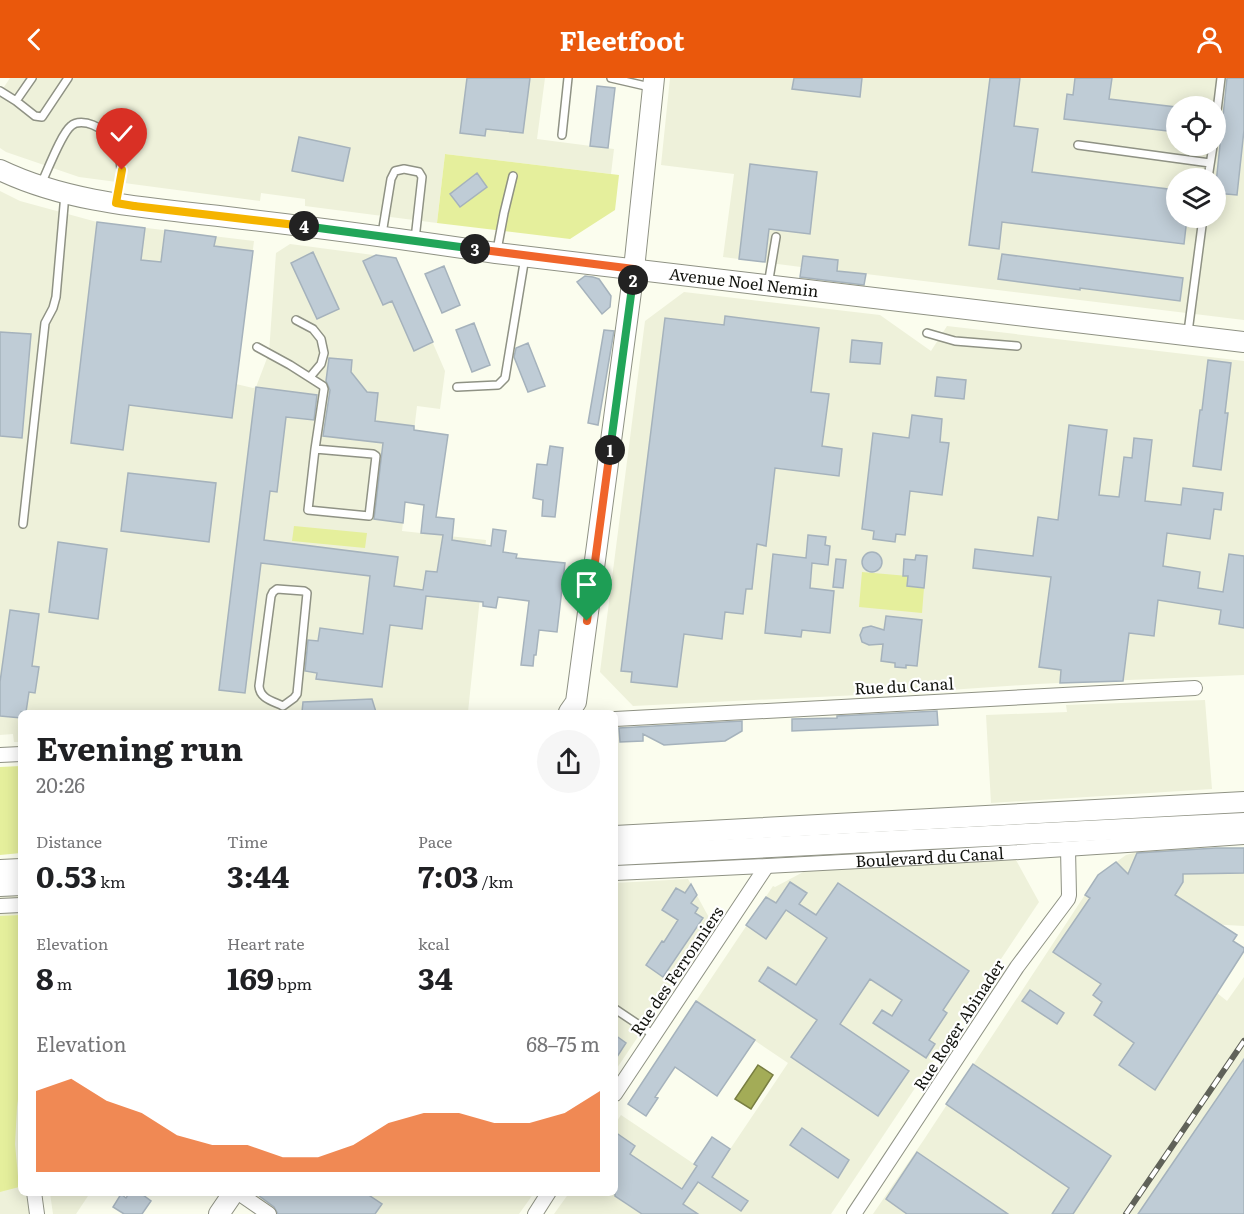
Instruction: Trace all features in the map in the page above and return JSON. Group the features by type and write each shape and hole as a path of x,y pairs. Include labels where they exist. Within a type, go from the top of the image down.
{"street":[{"path":"570,710 576,702 634,269 653,83"},
{"name":"Avenue Noel Nemin","path":"0,170 40,187 116,203 496,252 1244,342"},
{"name":"Rue du Canal","path":"618,719 1195,688"},
{"path":"0,755 18,754"},
{"path":"618,836 1244,802"},
{"name":"Boulevard du Canal","path":"618,855 1244,823"},
{"name":"Boulevard du Canal","path":"618,873 766,867 1244,837"},
{"name":"Rue Roger Abinader","path":"854,1214 1017,967 1068,899 1068,849"},
{"name":"Rue des Ferronniers","path":"618,1089 766,867"},
{"path":"0,870 18,868"},
{"path":"0,886 18,885"},
{"path":"0,906 18,905"},
{"path":"35,1196 37,1214"},
{"path":"219,1214 232,1196"},
{"path":"241,1196 269,1214"},
{"path":"535,1214 546,1196"}],"lane":[{"path":"16,100 32,78"},
{"path":"0,91 16,100 35,116 42,117 68,78"},
{"path":"562,135 568,78"},
{"path":"611,78 653,83"},
{"path":"1219,96 1221,78"},
{"path":"40,187 70,127 77,123 87,123 108,135 117,145 122,170 116,203"},
{"path":"1078,145 1210,164"},
{"path":"1209,168 1211,156"},
{"path":"381,236 391,179 395,171 404,169 419,172 422,177 415,241"},
{"path":"496,252 513,176"},
{"path":"23,524 45,323 56,297 65,193"},
{"path":"1188,335 1202,228"},
{"path":"768,285 776,237"},
{"path":"457,387 498,385 505,378 525,255"},
{"path":"296,320 313,329 321,339 324,352 321,364 310,377"},
{"path":"927,333 955,341 1017,346"},
{"path":"257,347 290,364 323,386 324,389 315,449 308,510 369,516 376,456 315,449"},
{"path":"277,589 306,593 297,694 284,709 260,692 271,596 277,589"},
{"path":"618,1011 654,1035"}],"shaded area":[{"path":"10,78 545,78 537,139 614,149 611,174 445,154 437,223 305,206 305,199 261,193 260,201 79,177 0,148 0,93"},
{"path":"670,78 1244,78 1244,320 866,274 864,287 800,279 801,267 723,257 734,174 661,165"},
{"path":"445,154 619,175 615,210 570,239 437,223"},
{"path":"0,191 20,201 97,222 254,241 236,384 253,388 256,387 269,353 276,253 290,244 396,258 445,371 440,409 417,406 402,531 486,540 468,710 18,710 18,742 14,742 13,734 0,735"},
{"path":"684,292 880,315 931,351 947,326 1244,361 1244,675 633,706 600,672 645,321"},
{"path":"294,526 367,533 365,548 292,541"},
{"path":"862,572 908,576 907,586 924,588 922,613 859,607"},
{"path":"1205,700 1212,789 991,803 986,715 1067,712 1066,705"},
{"path":"18,766 18,853 0,855 0,767"},
{"path":"1189,848 1244,848 1244,926 1102,918 1227,1001 1244,977 1244,1214 873,1214 1098,875 1126,855"},
{"path":"1016,860 1039,902 831,1214 554,1214 567,1196 618,1196 618,1120 621,1115 712,1176 788,1063 696,1001 773,886 807,870"},
{"path":"688,879 713,925 618,1067 618,883"},
{"path":"18,891 18,1196 27,1196 31,1214 0,1214 0,893"},
{"path":"18,915 18,1099 15,1144 18,1187 0,1192 0,916"},
{"path":"758,1065 773,1075 751,1109 735,1099"},
{"path":"51,1196 88,1196 76,1214 53,1214"},
{"path":"254,1196 532,1196 519,1214 280,1214"}],"building":[{"path":"467,78 530,78 523,133 486,129 485,136 460,133"},
{"path":"794,78 862,78 860,97 792,89"},
{"path":"990,78 1020,78 1014,126 1038,129 1032,172 1166,189 1166,228 1186,228 1184,244 1002,222 999,249 969,245"},
{"path":"1075,78 1112,78 1109,99 1166,106 1166,131 1064,119 1067,94 1073,95"},
{"path":"1227,78 1244,78 1244,130 1237,195 1226,194 1226,168 1218,168 1219,156 1226,156"},
{"path":"597,86 615,88 608,148 590,146"},
{"path":"299,137 350,148 343,181 292,171"},
{"path":"750,164 817,172 810,234 769,229 765,262 739,259"},
{"path":"477,173 487,187 460,207 450,194"},
{"path":"97,222 145,228 141,260 161,262 165,230 216,237 214,246 253,251 232,418 129,405 123,450 71,443"},
{"path":"313,252 339,309 317,319 291,263"},
{"path":"1002,254 1183,278 1180,301 998,279"},
{"path":"376,255 396,258 433,342 414,351 392,301 383,305 363,261"},
{"path":"803,256 838,260 837,271 866,274 864,285 800,277"},
{"path":"444,266 460,305 442,313 425,274"},
{"path":"585,276 599,279 611,296 610,307 602,314 577,282"},
{"path":"725,316 819,328 811,392 829,394 822,446 842,449 839,476 775,468 766,546 757,544 752,589 746,589 743,614 725,612 722,639 684,634 677,687 631,682 632,672 621,671 665,318 724,325"},
{"path":"474,323 490,365 472,372 456,330"},
{"path":"604,330 614,331 598,425 588,423"},
{"path":"0,332 31,334 22,438 0,436"},
{"path":"852,340 882,343 880,364 850,362"},
{"path":"528,343 545,386 528,392 514,357 516,348"},
{"path":"329,358 352,360 351,372 367,392 378,393 375,421 414,426 414,430 448,435 436,517 454,519 452,540 491,546 493,529 506,531 503,552 517,554 516,558 565,563 557,632 539,630 533,666 521,665 529,601 498,597 496,608 483,606 483,602 426,596 422,629 390,625 382,687 316,679 317,673 305,671 308,640 318,641 320,628 363,634 370,576 261,563 245,693 219,690 256,387 317,395 314,420 286,417 277,492 270,491 264,540 398,557 394,586 423,590 426,571 437,572 443,535 421,533 424,505 405,502 403,523 374,519 383,443 323,436 330,390 326,381"},
{"path":"1208,360 1231,363 1221,470 1193,466"},
{"path":"937,377 966,380 964,399 935,396"},
{"path":"912,415 942,419 940,442 949,443 942,495 910,491 905,535 896,534 895,542 873,539 874,531 862,529 873,433 909,438"},
{"path":"1069,425 1107,430 1099,495 1119,497 1124,457 1132,458 1134,438 1152,440 1145,501 1181,505 1183,488 1223,493 1221,510 1214,509 1210,539 1167,533 1163,566 1200,572 1198,588 1223,592 1229,554 1244,556 1244,628 1219,624 1221,610 1158,600 1154,636 1129,633 1123,681 1060,683 1061,670 1039,667 1051,577 973,568 975,549 1033,556 1038,517 1058,520"},
{"path":"550,446 563,448 555,517 542,516 543,500 533,498 537,464 547,465"},
{"path":"128,473 216,483 209,542 121,531"},
{"path":"808,535 826,537 825,545 830,546 828,565 812,563 810,588 834,591 830,633 802,630 801,637 765,633 773,554 806,558"},
{"path":"58,542 107,549 98,619 49,612"},
{"path":"872,552 879,555 882,562 879,569 872,572 865,569 862,562 865,555"},
{"path":"916,555 927,556 924,588 907,586 908,576 903,576 904,559 915,560"},
{"path":"836,559 846,560 843,588 833,587"},
{"path":"10,610 39,614 32,666 39,667 35,693 29,692 26,710 18,710 18,718 0,716 0,682"},
{"path":"886,616 922,620 917,666 895,667 895,663 881,661 883,644 869,645 862,642 860,635 863,628 871,626 884,630"},
{"path":"372,699 375,710 302,710 303,702"},
{"path":"937,711 938,725 792,731 792,719"},
{"path":"742,721 742,731 725,741 664,745 643,734 643,741 620,742 619,728"},
{"path":"1244,848 1244,873 1183,874 1183,882 1175,895 1237,935 1233,941 1244,948 1244,951 1155,1090 1119,1065 1134,1043 1094,1015 1102,1002 1093,995 1101,984 1053,952 1090,898 1085,895 1098,875 1116,862 1128,874 1137,853"},
{"path":"790,882 807,893 799,904 816,915 838,883 969,971 943,1010 947,1013 929,1040 935,1044 926,1058 873,1023 882,1010 892,1016 902,1000 870,979 840,1024 909,1071 878,1116 791,1057 817,1020 759,981 768,967 796,985 827,938 786,910 766,939 746,925 766,897 776,903"},
{"path":"691,884 697,895 691,903 698,908 695,913 703,918 663,977 646,965 678,920 662,910 676,888 685,893"},
{"path":"1030,990 1064,1013 1057,1024 1022,1001"},
{"path":"696,1001 755,1040 717,1096 675,1067 655,1097 658,1098 646,1116 628,1104"},
{"path":"618,1037 626,1043 618,1055"},
{"path":"1244,1059 1244,1214 1138,1214 1166,1173"},
{"path":"973,1064 1111,1156 1073,1214 1052,1214 1069,1188 946,1104"},
{"path":"802,1128 849,1160 838,1178 790,1145"},
{"path":"618,1134 635,1146 630,1154 682,1189 697,1166 694,1164 712,1137 730,1149 712,1177 748,1201 741,1211 698,1182 683,1204 698,1214 642,1214 615,1196 618,1196"},
{"path":"917,1152 1008,1214 907,1214 886,1199"},
{"path":"120,1196 126,1198 127,1196 144,1196 151,1201 142,1214 124,1214 113,1207"},
{"path":"259,1196 370,1196 382,1204 375,1214 278,1214 274,1207"}],"railway":[{"path":"1126,1214 1244,1041"}],"route":[{"path":"122,170 116,203 634,269 587,621"}]}
